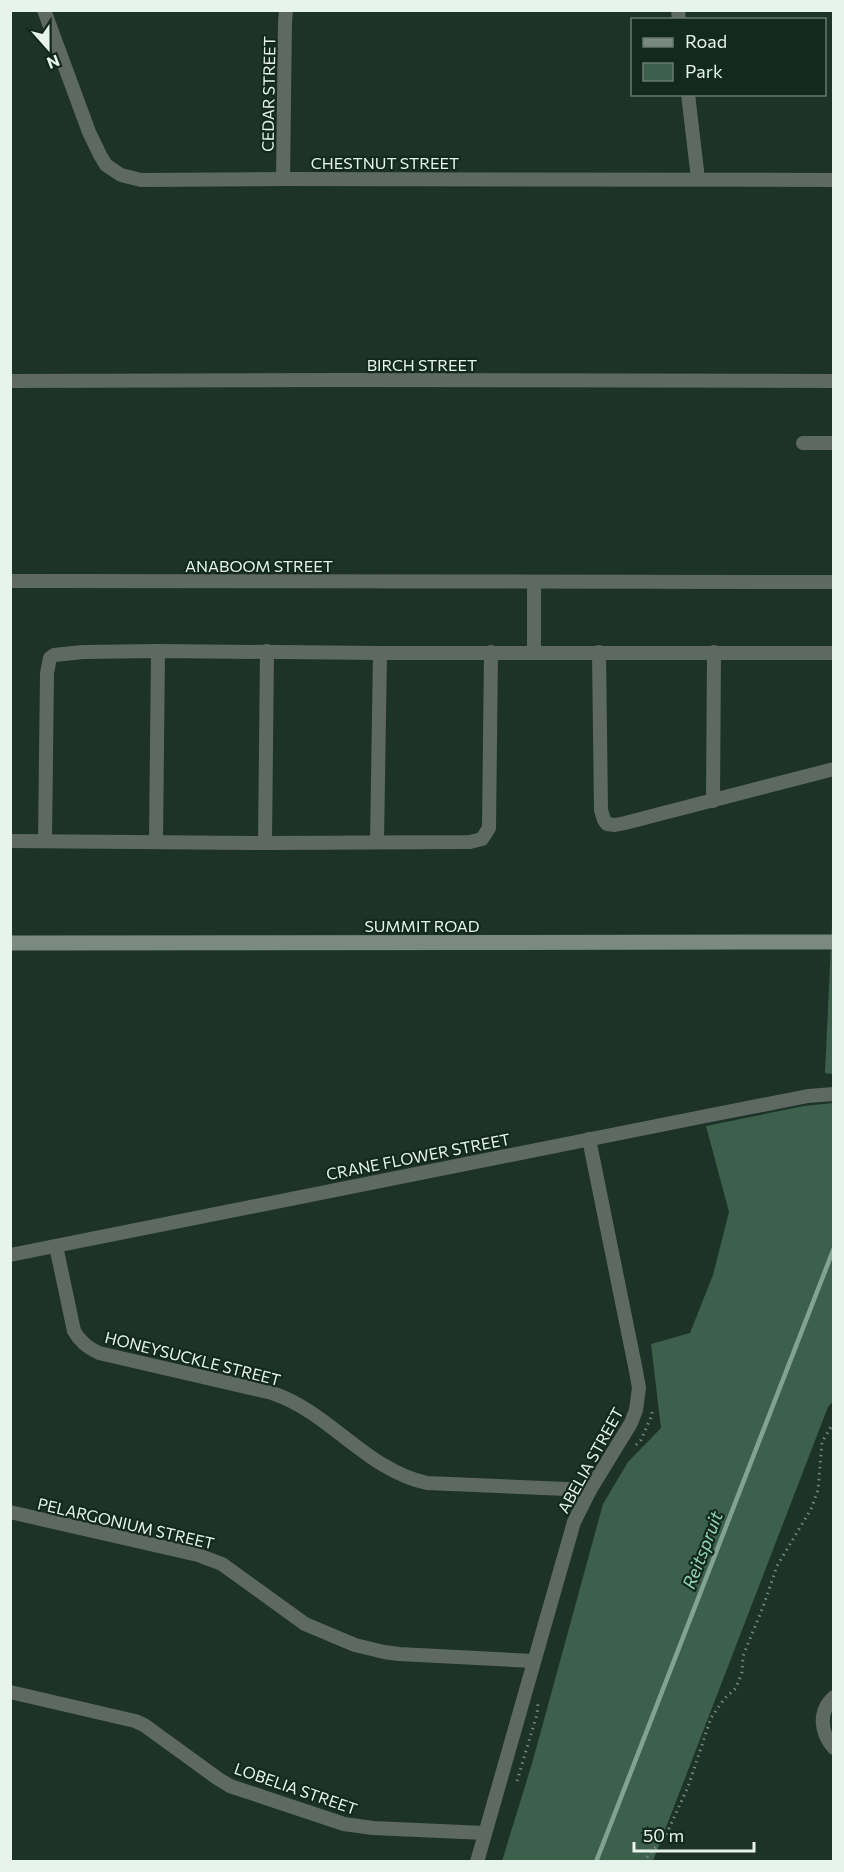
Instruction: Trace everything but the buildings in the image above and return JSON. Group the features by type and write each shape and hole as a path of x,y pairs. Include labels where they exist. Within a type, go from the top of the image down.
{"main road":[{"name":"SUMMIT ROAD","path":"10,943 834,942"}],"street":[{"name":"CHESTNUT STREET","path":"44,10 100,155 114,171 131,179 834,180"},
{"name":"CEDAR STREET","path":"283,179 286,10"},
{"path":"688,96 698,179"},
{"name":"BIRCH STREET","path":"10,381 834,381"},
{"path":"803,443 834,443"},
{"name":"ANABOOM STREET","path":"10,581 834,582"},
{"path":"534,583 534,652"},
{"path":"156,842 158,651"},
{"path":"45,841 47,673 50,658 54,655 158,651 834,653"},
{"path":"265,843 267,651"},
{"path":"10,841 265,843 470,842 482,839 487,832 489,806 490,652"},
{"path":"599,652 601,810 607,824 615,825 834,769"},
{"path":"713,801 714,652"},
{"path":"377,842 380,653"},
{"name":"CRANE FLOWER STREET","path":"10,1255 808,1096 834,1094"},
{"name":"ABELIA STREET","path":"477,1862 570,1534 590,1490 631,1423 638,1403 639,1388 589,1139"},
{"name":"HONEYSUCKLE STREET","path":"56,1246 74,1331 85,1345 99,1353 288,1398 309,1410 378,1463 411,1479 427,1483 590,1490"},
{"name":"PELARGONIUM STREET","path":"10,1512 214,1560 305,1624 349,1643 399,1654 533,1661"},
{"name":"LOBELIA STREET","path":"10,1692 135,1721 230,1785 337,1822 373,1828 485,1833"},
{"path":"834,1697 826,1707 823,1721 826,1738 834,1748"}],"path":[{"path":"634,1448 641,1440 652,1415 651,1406"},
{"path":"643,1862 666,1835 688,1787 711,1718 735,1688 741,1672 742,1656 763,1607 777,1566 811,1509 818,1490 822,1442 834,1422"},
{"path":"515,1785 537,1714 539,1694"}],"green space":[{"path":"833,901 833,1074 825,1073"},
{"path":"833,1103 833,1401 828,1407 653,1861 502,1861 533,1760 603,1504 628,1462 661,1428 651,1344 690,1333 713,1275 729,1212 706,1126 804,1106"}],"waterway":[{"name":"Reitspruit","path":"596,1862 834,1248"}]}
